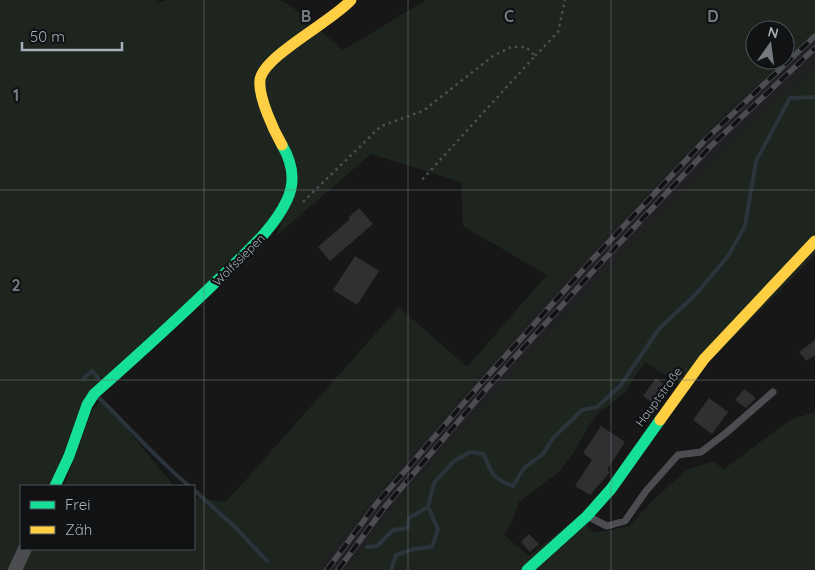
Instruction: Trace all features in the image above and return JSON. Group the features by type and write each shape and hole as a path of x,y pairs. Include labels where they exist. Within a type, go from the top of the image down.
{"street":[{"name":"Wolfssiepen","path":"56,485 70,456 88,405 94,394 181,316 266,233 288,199 293,174 288,156 272,128 263,100 260,80 268,65 274,59 342,10 351,0"},
{"name":"Hauptstraße","path":"527,570 587,516 611,489 704,359 815,241"},
{"path":"15,570 25,550"}],"lane":[{"path":"587,516 607,526 625,521 646,491 678,455 701,452 773,392"}],"path":[{"path":"420,182 558,32 565,0"},
{"path":"297,208 381,126 424,111 494,56 511,47 526,47 534,56"}],"shaded area":[{"path":"0,0 158,0 155,4 166,0 279,0 290,5 343,50 426,0 815,0 815,34 795,52 795,20 745,20 745,70 774,70 731,108 562,283 400,468 316,570 23,570 33,550 195,550 195,497 226,502 399,307 467,367 547,275 463,226 461,182 371,154 276,236 283,222 86,398 50,485 20,485 20,547 9,570 0,570"},
{"path":"815,34 815,68 745,127 578,301 413,483 346,570 316,570 400,468 562,283 731,108 774,70 795,70 795,52"},
{"path":"815,68 815,255 710,361 689,390 645,362 624,393 599,413 589,425 576,449 560,471 518,503 514,517 504,535 529,556 579,516 593,532 629,526 655,498 687,470 713,461 724,469 790,420 815,412 815,570 346,570 413,483 578,301 745,127"},
{"path":"102,399 173,485 64,485 92,410"}],"building":[{"path":"359,208 373,224 330,261 318,247 350,219 348,218"},
{"path":"355,256 379,271 357,305 333,290"},
{"path":"815,340 815,355 806,361 799,352"},
{"path":"656,378 669,388 657,406 643,396"},
{"path":"744,389 756,398 746,408 735,400"},
{"path":"709,398 728,412 712,434 693,420"},
{"path":"601,426 625,442 607,470 610,472 590,495 575,486 592,460 583,453"},
{"path":"529,534 539,544 530,552 521,542"}],"waterway":[{"path":"391,570 396,555 414,549 432,547 438,529 428,507 434,483 454,461 470,452 484,454 488,466 497,478 513,486 524,468 543,454 553,438 582,410 597,407 620,386 659,329 697,293 728,256 745,226 756,161 790,98 815,97"},
{"path":"84,378 92,371 98,378"},
{"path":"99,398 154,454 188,485"},
{"path":"195,491 236,528 267,561"},
{"path":"367,547 377,546 393,530 408,528 409,518 428,507"}],"railway":[{"path":"327,570 377,503 590,262 705,140 815,36"},
{"path":"338,570 384,508 488,387 596,268 711,146 815,48"}],"traffic: fast":[{"path":"55,485 69,456 87,405 94,394 250,249 267,231 281,211 290,193 292,179 288,158 282,145"},
{"path":"527,570 587,516 611,489 660,420"}],"traffic: slow":[{"path":"282,145 271,123 261,95 260,80 264,71 285,50 330,18 351,0"},
{"path":"660,420 704,359 815,241"}]}
